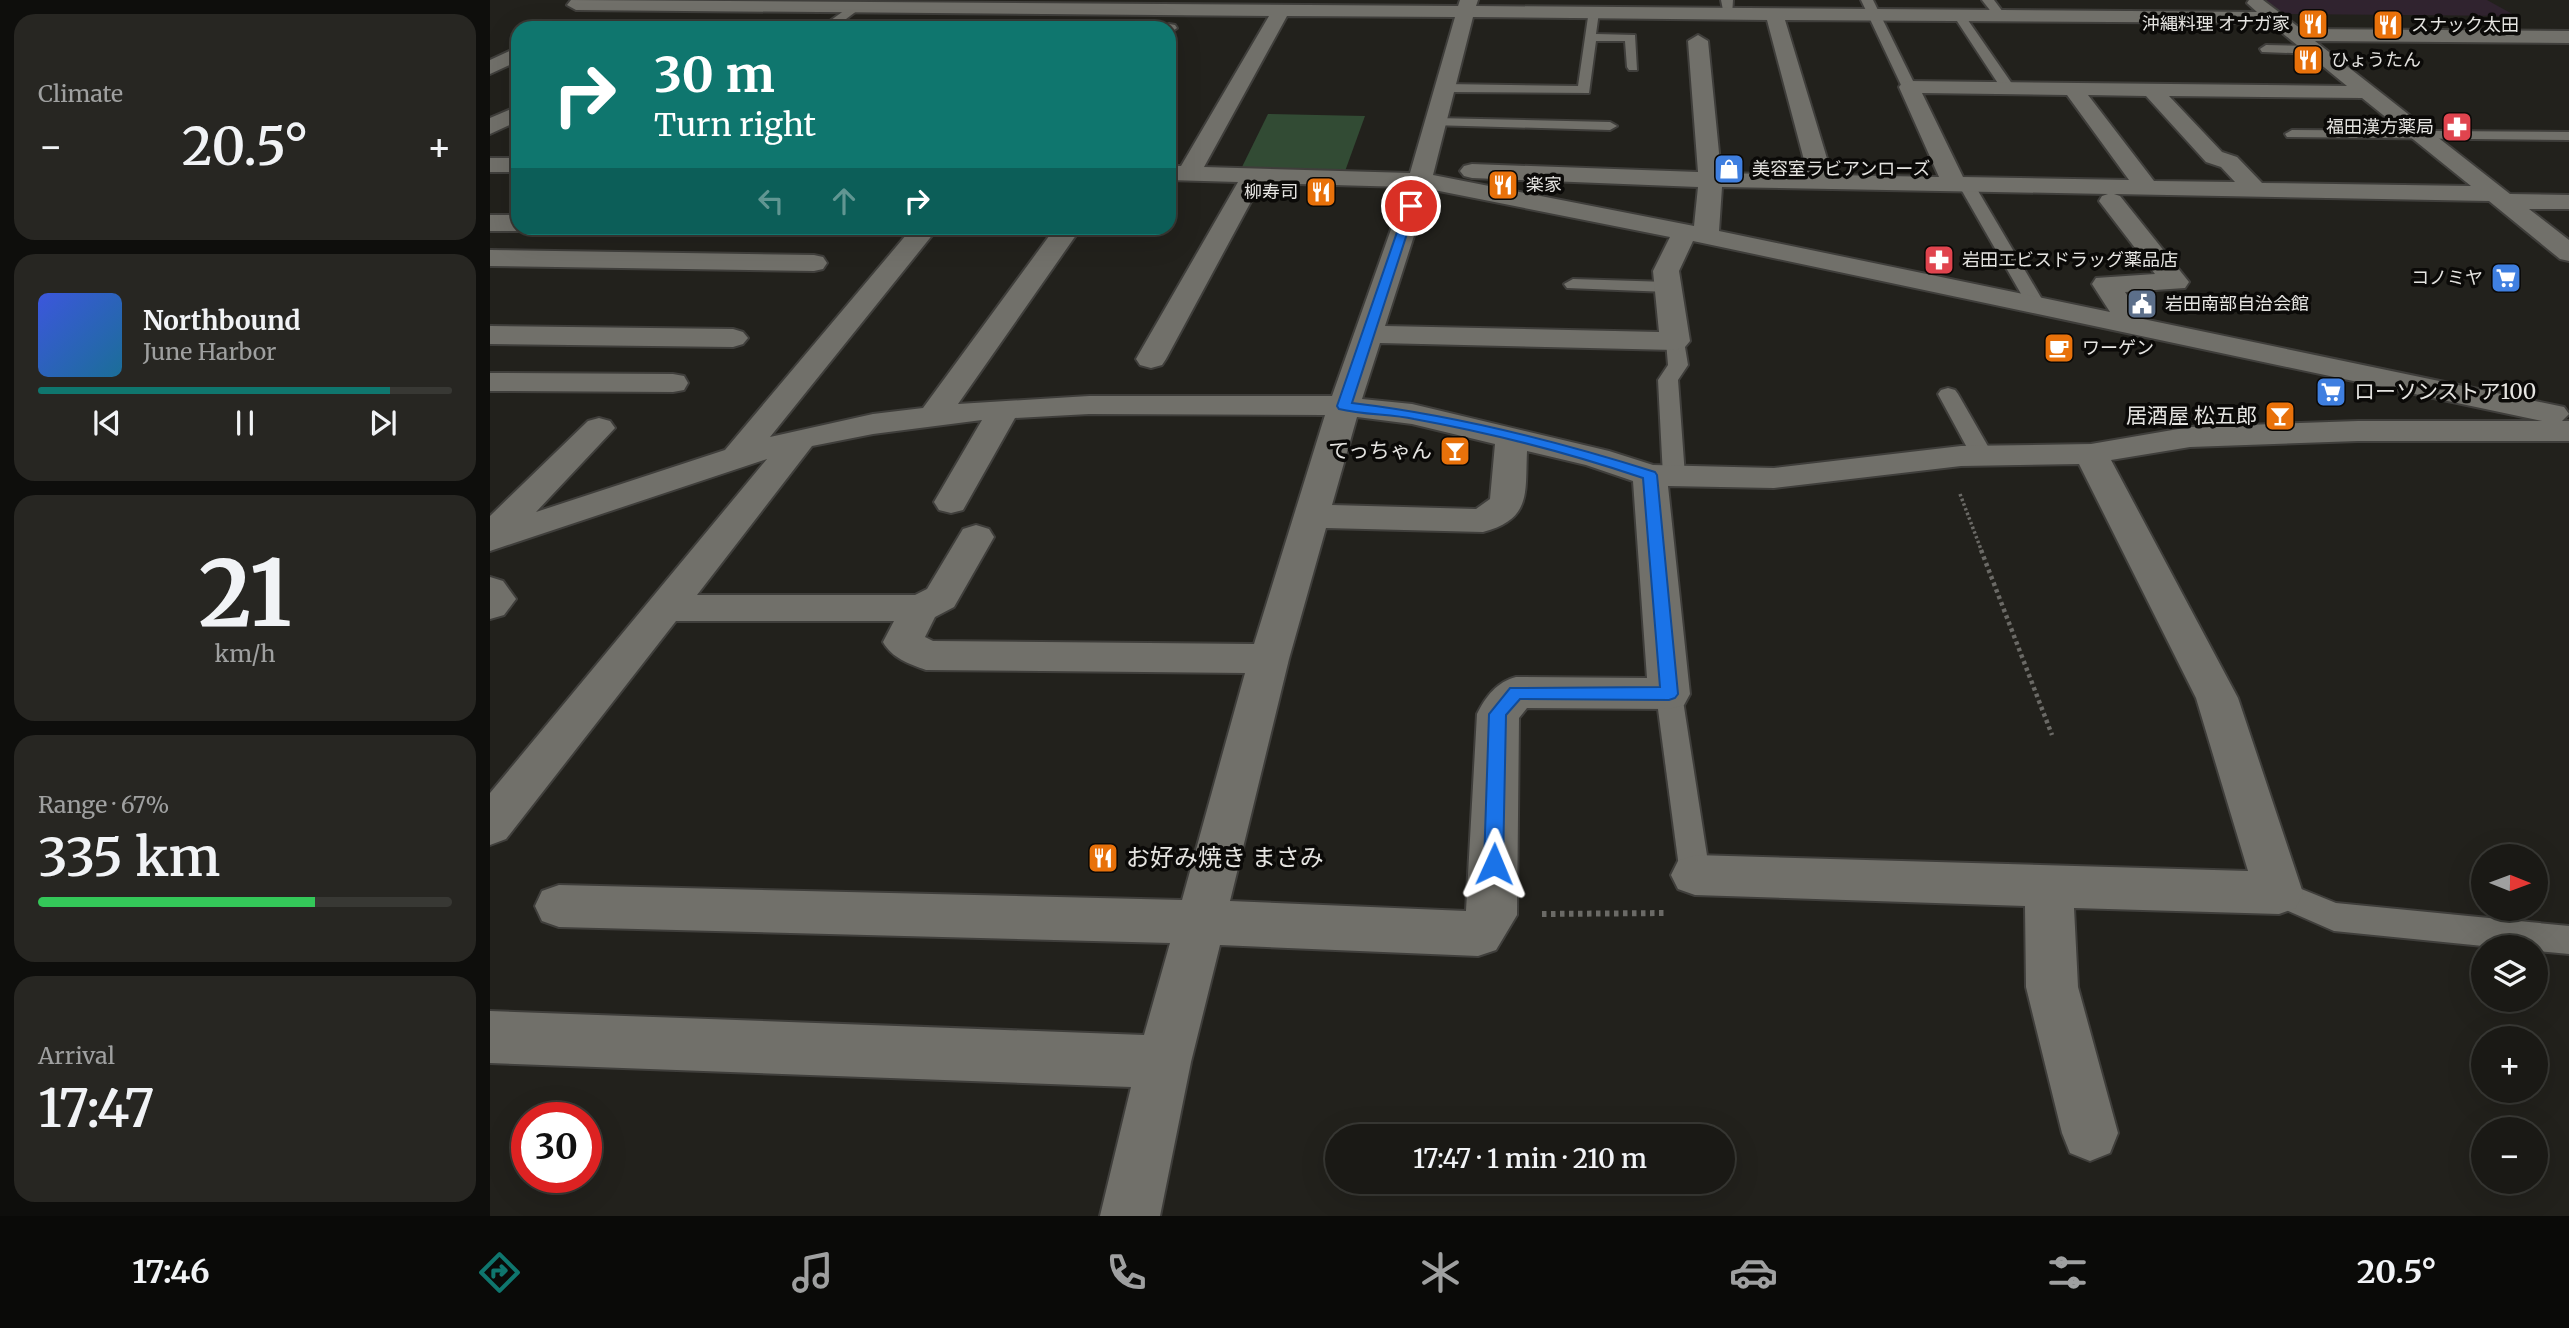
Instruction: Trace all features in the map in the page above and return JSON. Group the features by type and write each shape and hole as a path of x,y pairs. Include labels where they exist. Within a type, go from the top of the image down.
{"street":[{"path":"581,0 576,5 1333,5 1467,6 1594,12 1728,6 1774,13 1870,7 1959,15 2275,18"},
{"path":"2109,0 2127,18"},
{"path":"2252,0 2569,253"},
{"path":"684,21 714,4"},
{"path":"1079,21 1094,4"},
{"path":"887,21 904,5"},
{"path":"581,21 612,6"},
{"path":"1130,1216 1164,1062 1269,660 1344,406 1422,175 1467,6"},
{"path":"1179,173 1280,7"},
{"path":"1774,13 1822,182"},
{"path":"2297,35 2569,37"},
{"path":"1368,334 1675,341 1666,271 1695,234 1710,180 1698,41"},
{"path":"490,47 511,47"},
{"path":"490,68 511,57"},
{"path":"1960,184 1909,87 2370,92"},
{"path":"2073,89 2146,187"},
{"path":"2152,90 2214,157 2229,162 2255,189"},
{"path":"490,127 511,115"},
{"path":"490,165 511,165"},
{"path":"1179,173 2255,189 2500,197 2569,202"},
{"path":"1151,359 1254,174"},
{"path":"1422,175 2569,418"},
{"path":"2111,201 2175,282 2106,284 2133,326"},
{"path":"490,223 511,223"},
{"path":"737,457 919,235"},
{"path":"933,416 1063,235"},
{"path":"490,258 814,263"},
{"path":"490,335 733,338"},
{"path":"490,382 673,383"},
{"path":"490,538 737,457 801,439 873,424 933,416 1089,405 1344,406 1412,414 1662,475 1774,478 1982,455 2091,454 2190,437 2358,431 2569,431"},
{"path":"951,502 1004,410"},
{"path":"490,538 599,428"},
{"path":"1311,516 1483,521 1507,504 1512,437"},
{"path":"490,826 801,439"},
{"path":"1695,875 2279,893 2217,698 2091,454"},
{"path":"559,906 1202,922 1478,934 1492,915 1498,714 1516,692 1669,694 1662,475"},
{"path":"664,608 920,608 941,598 976,537"},
{"path":"490,590 497,599 490,606"},
{"path":"920,608 902,642 926,655 1269,660"},
{"path":"2049,885 2052,987 2091,1133"},
{"path":"490,1037 1164,1062"}],"lane":[{"path":"1988,0 2000,16"},
{"path":"834,21 853,5"},
{"path":"1870,7 1909,87"},
{"path":"1445,88 1584,90 1594,12"},
{"path":"1959,15 2008,88"},
{"path":"1591,37 1632,38 1633,67"},
{"path":"2266,49 2317,50"},
{"path":"1436,122 1611,119 1611,143"},
{"path":"2291,134 2569,136"},
{"path":"1960,184 2038,306"},
{"path":"1573,284 1668,287"},
{"path":"1662,475 1668,380 1678,365 1675,341"},
{"path":"1948,394 1982,455"},
{"path":"1669,694 1695,875"},
{"path":"2279,893 2334,917 2569,940"}],"path":[{"path":"1946,458 2052,735"},
{"path":"1492,915 1699,913 1695,875"}],"shaded area":[{"path":"2259,0 2487,0 2516,16 2278,14"}],"green space":[{"path":"1268,114 1365,116 1344,174 1241,169"}],"place":[{"name":"沖縄料理 オナガ家","path":"2313,24"},
{"name":"スナック太田","path":"2388,25"},
{"name":"ひょうたん","path":"2308,60"},
{"name":"福田漢方薬局","path":"2457,127"},
{"name":"美容室ラビアンローズ","path":"1729,169"},
{"name":"楽家","path":"1503,185"},
{"name":"柳寿司","path":"1321,192"},
{"name":"岩田エビスドラッグ薬品店","path":"1939,260"},
{"name":"コノミヤ","path":"2506,278"},
{"name":"岩田南部自治会館","path":"2142,304"},
{"name":"ワーゲン","path":"2059,348"},
{"name":"ローソンストア100","path":"2331,392"},
{"name":"居酒屋 松五郎","path":"2280,416"},
{"name":"てっちゃん","path":"1455,451"},
{"name":"お好み焼き まさみ","path":"1103,858"}],"route":[{"path":"1411,206 1344,406 1412,414 1597,458 1650,475 1669,694 1516,692 1498,714 1494,864"}]}
